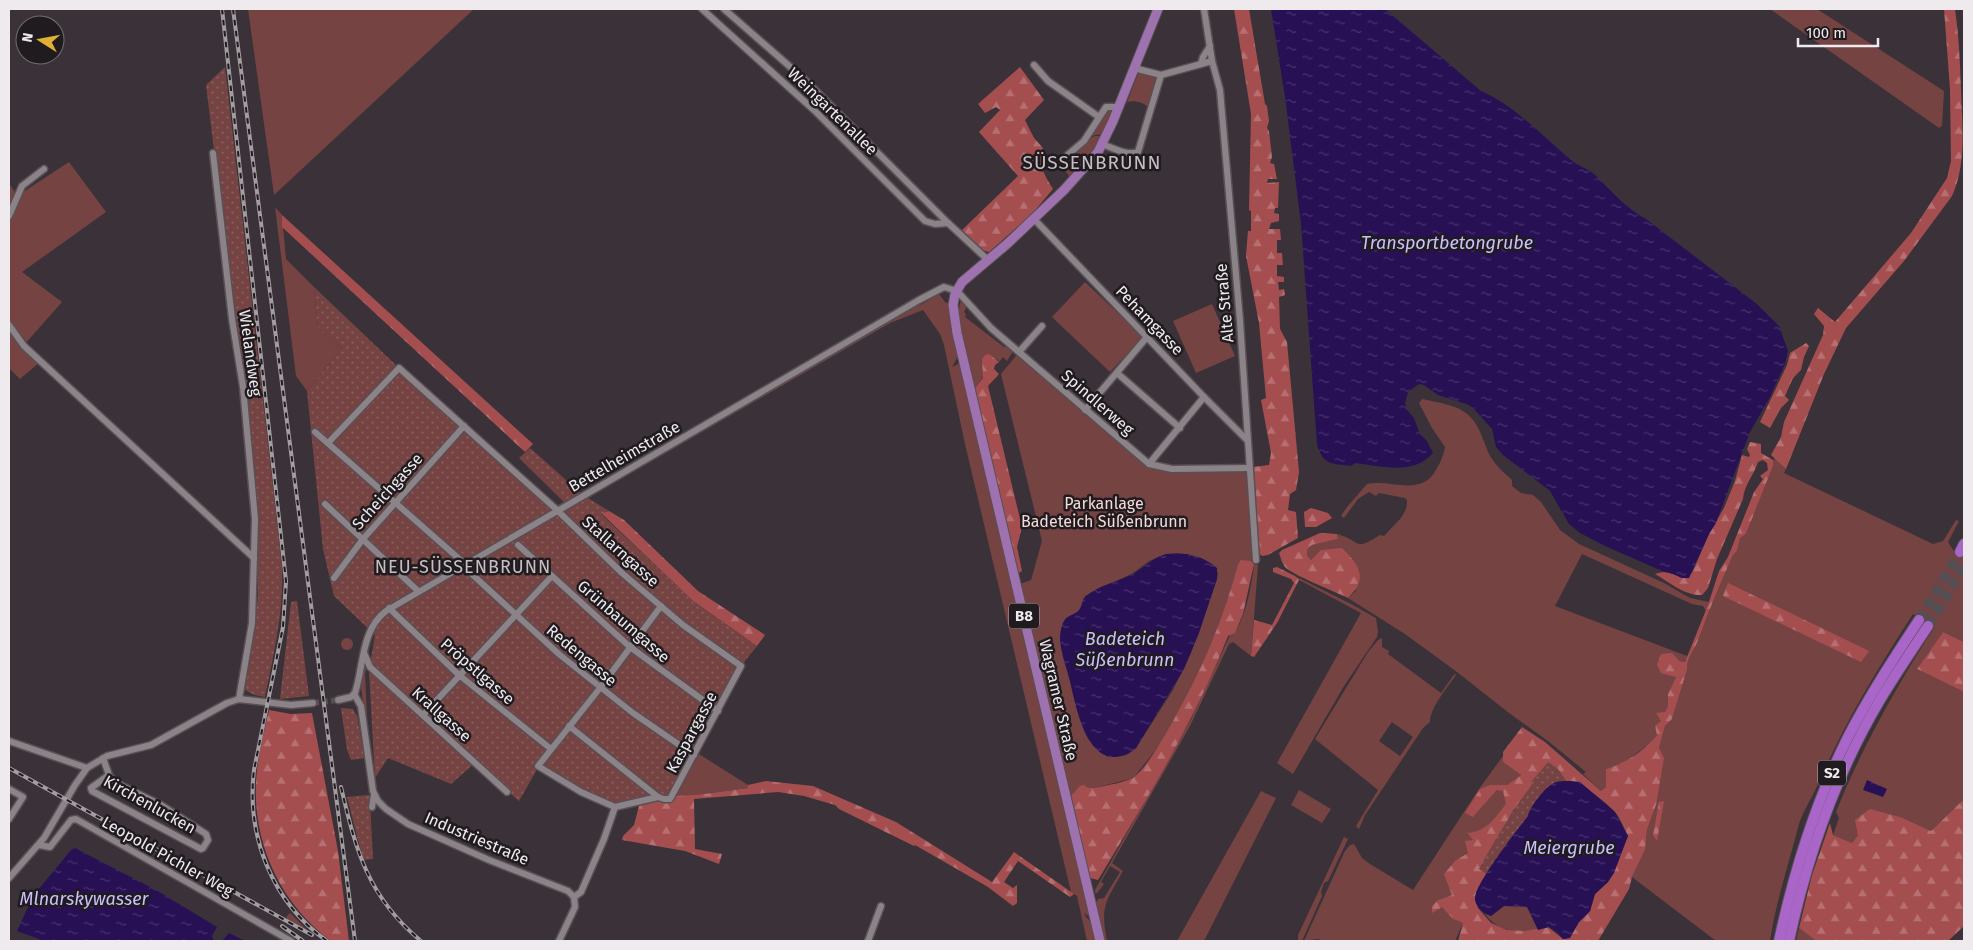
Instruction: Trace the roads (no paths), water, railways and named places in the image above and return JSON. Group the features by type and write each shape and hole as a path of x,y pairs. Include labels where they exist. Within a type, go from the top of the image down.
{"highway":[{"name":"S2","path":"1779,941 1800,859 1828,780 1871,694 1923,623 1880,700 1837,784 1809,863 1789,941"}],"main road":[{"path":"957,291 964,279 1034,219 1078,176 1102,144 1119,107 1158,9"},
{"name":"Wagramer Straße","path":"957,291 953,312 957,332 1100,941"}],"street":[{"name":"Weingartenallee","path":"702,9 816,111 925,221 935,224 948,223"},
{"name":"Weingartenallee","path":"724,9 803,78 948,223 988,260"},
{"name":"Alte Straße","path":"1204,9 1212,61 1220,90 1240,321 1256,560"},
{"path":"1201,64 1210,46"},
{"path":"1134,68 1161,75 1212,61"},
{"path":"1034,65 1048,81 1099,117"},
{"path":"1102,144 1126,153 1133,154 1138,152 1161,75"},
{"path":"1057,164 1084,141 1106,108 1119,107"},
{"name":"Wielandweg","path":"213,154 232,319 243,386 255,519 252,623 239,699"},
{"path":"9,216 22,186 44,169"},
{"name":"Pehamgasse","path":"1034,219 1204,397 1248,440"},
{"name":"Bettelheimstraße","path":"354,694 369,634 375,622 390,608 928,294 944,287 957,291"},
{"name":"Spindlerweg","path":"957,291 991,328 1148,464 1172,469 1249,468"},
{"path":"9,325 24,346 254,558"},
{"path":"1019,352 1042,326"},
{"path":"1085,410 1148,337"},
{"name":"Stallarngasse","path":"328,444 399,368 661,606 683,625 741,666"},
{"path":"1117,373 1180,428"},
{"path":"1148,464 1204,397"},
{"name":"Scheichgasse","path":"334,578 363,539 464,426"},
{"name":"Redengasse","path":"315,432 396,502 560,655 600,688 694,755"},
{"path":"324,504 418,591"},
{"name":"Grünbaumgasse","path":"518,545 630,647 718,711"},
{"path":"423,715 552,576"},
{"path":"658,797 615,808 581,792 538,766 600,688 661,606"},
{"name":"Pröpstlgasse","path":"390,608 459,675 551,749"},
{"name":"Krallgasse","path":"364,653 370,667 507,792"},
{"name":"Kaspargasse","path":"658,797 664,800 672,798 741,666"},
{"path":"338,700 349,698 354,694 360,701 374,795 372,807"},
{"path":"9,878 39,845 87,768 103,758 151,745 228,703 239,699 291,705 312,703"},
{"path":"570,726 658,797"},
{"path":"9,741 87,768"},
{"name":"Kirchenlucken","path":"103,758 109,775 119,785 161,805 206,834 208,840 203,848 201,849 92,791 92,788 109,775"},
{"path":"9,789 23,798 9,819"},
{"name":"Industriestraße","path":"374,795 386,809 408,824 489,860 568,891 574,897"},
{"path":"559,941 575,907 574,897 581,892 615,808"},
{"name":"Leopold Pichler Weg","path":"39,845 50,846 71,820 76,819 291,941"},
{"path":"868,941 881,906"}],"water":[{"name":"Transportbetongrube","path":"1271,9 1385,9 1481,91 1494,97 1517,113 1571,160 1594,174 1632,210 1757,304 1779,326 1788,351 1785,364 1770,397 1750,432 1716,523 1689,578 1682,578 1662,571 1580,533 1569,524 1550,491 1503,455 1496,447 1492,429 1474,409 1469,405 1438,395 1424,385 1419,384 1408,392 1405,403 1407,410 1414,418 1420,434 1427,441 1433,453 1425,460 1416,465 1397,468 1355,463 1351,466 1329,462 1322,457 1317,445 1301,224 1285,97"},
{"name":"Badeteich Süßenbrunn","path":"1166,554 1187,554 1199,557 1217,568 1217,579 1199,633 1184,669 1136,748 1122,756 1105,755 1096,749 1083,728 1060,643 1061,628 1065,619 1079,610 1084,599 1090,593 1133,574 1153,560"},
{"path":"1867,780 1887,789 1883,797 1863,790"},
{"name":"Meiergrube","path":"1560,781 1580,782 1615,812 1628,836 1614,873 1608,882 1595,894 1590,911 1579,922 1570,938 1563,939 1549,927 1538,930 1527,907 1504,906 1491,916 1479,908 1475,900 1476,893 1488,871 1528,816 1538,798 1550,785"},
{"name":"Mlnarskywasser","path":"75,848 156,890 217,927 212,936 214,941 44,941 17,931 33,896 71,850"},
{"path":"229,933 245,941 222,941"}],"tunnel":[{"path":"1919,620 1960,552"},
{"path":"1928,626 1964,567"},
{"path":"313,703 338,700"}],"railway":[{"path":"222,9 286,581 283,627 254,770 254,819 259,843 267,866 278,887 291,907 327,941"},
{"path":"233,9 355,941"},
{"path":"9,768 312,935"},
{"path":"341,787 352,832 376,890 388,907 421,941"},
{"path":"282,926 303,941"}],"district":[{"name":"SÜSSENBRUNN","path":"1092,162"},
{"name":"NEU-SÜSSENBRUNN","path":"463,567"}],"park label":[{"name":"Parkanlage Badeteich Süßenbrunn","path":"1104,512"}]}
